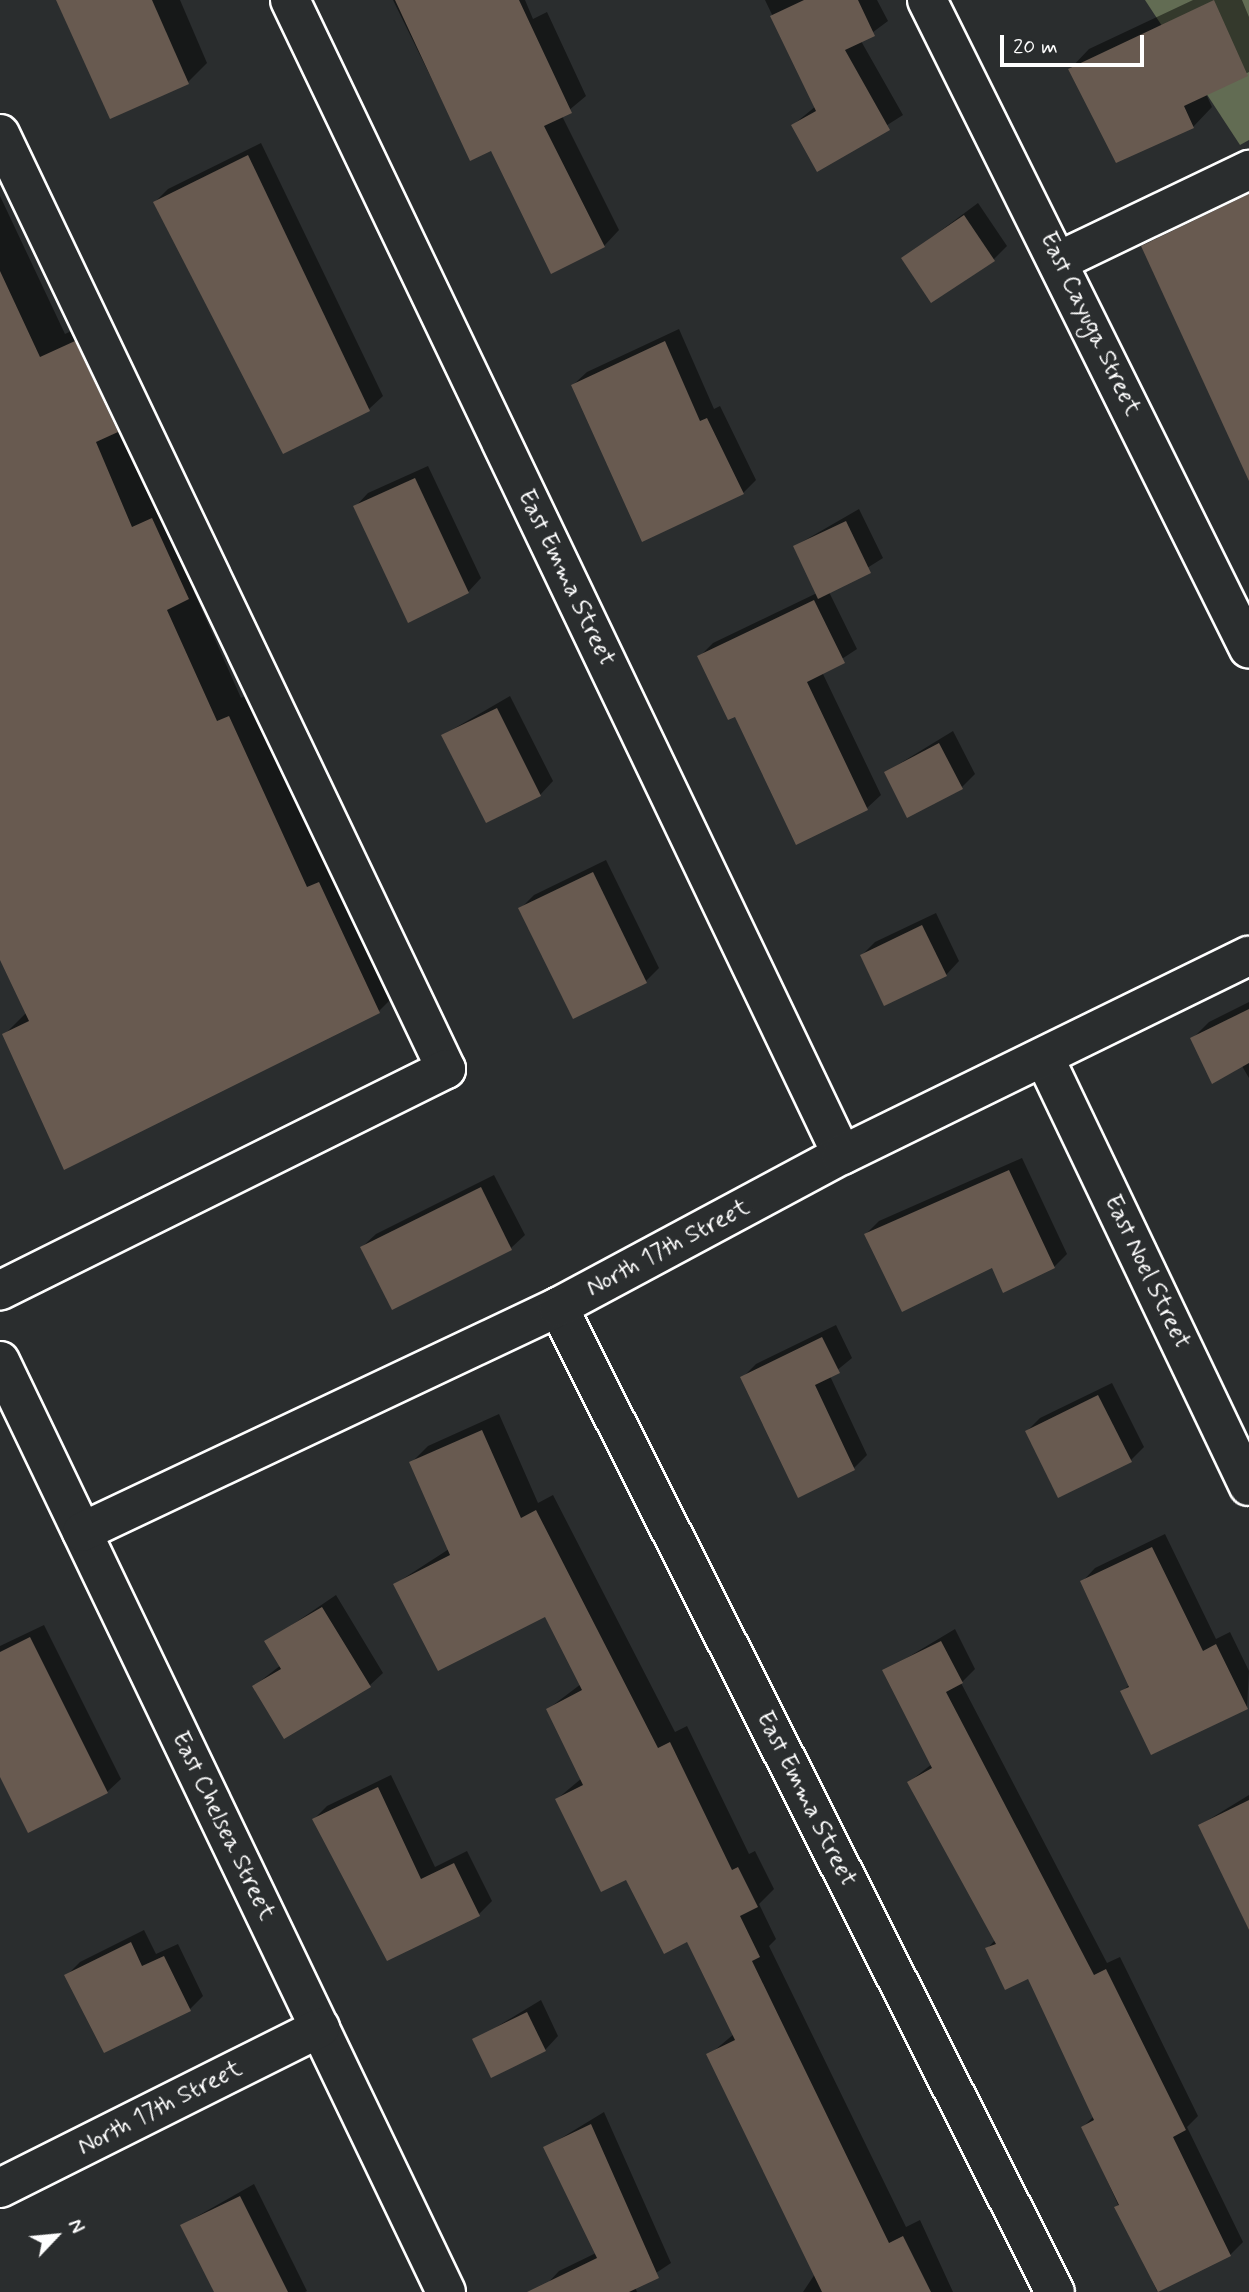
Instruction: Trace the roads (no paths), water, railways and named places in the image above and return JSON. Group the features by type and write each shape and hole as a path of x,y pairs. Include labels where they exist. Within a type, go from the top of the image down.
{"street":[{"name":"East Emma Street","path":"290,0 842,1155"},
{"name":"East Cayuga Street","path":"928,0 1249,649"},
{"path":"0,134 446,1069 0,1290"},
{"path":"1059,261 1249,170"},
{"name":"North 17th Street","path":"82,1532 558,1307 842,1155 1045,1059 1249,956"},
{"name":"East Noel Street","path":"1045,1059 1249,1486"},
{"name":"East Emma Street","path":"558,1307 1055,2292"},
{"name":"East Chelsea Street","path":"0,1361 446,2292"},
{"name":"North 17th Street","path":"0,2188 320,2028"}]}
